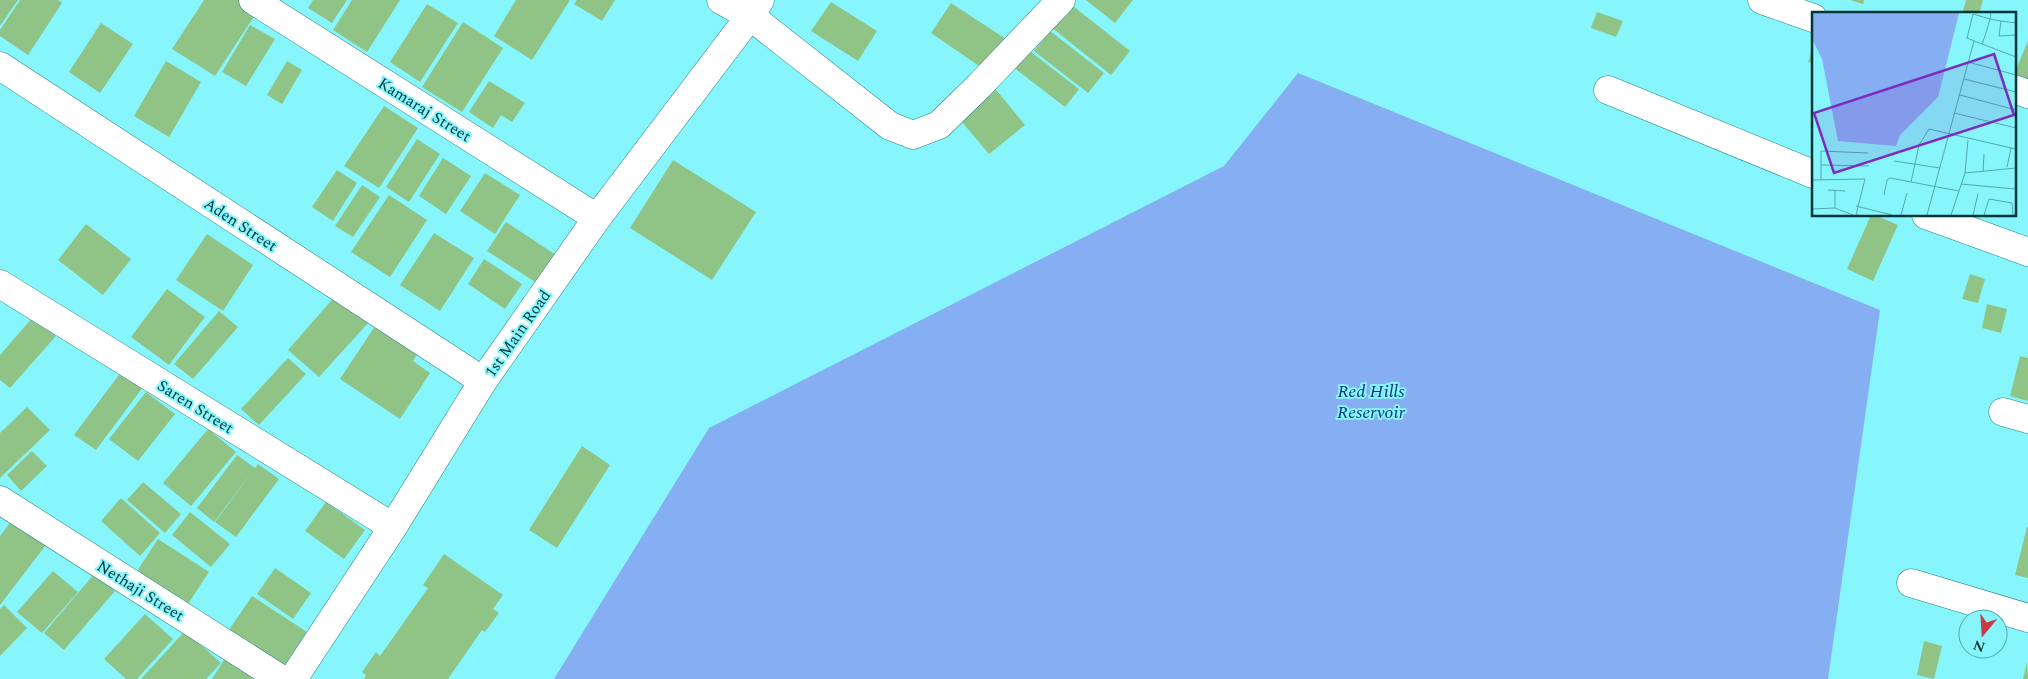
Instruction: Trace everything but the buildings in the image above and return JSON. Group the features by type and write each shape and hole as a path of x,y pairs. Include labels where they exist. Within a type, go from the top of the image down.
{"street":[{"name":"Kamaraj Street","path":"253,0 597,218"},
{"path":"721,0 755,8 890,126 913,135 939,125 1061,0"},
{"path":"1762,0 1812,18"},
{"name":"1st Main Road","path":"293,679 393,527 483,381 597,218 755,8"},
{"name":"Aden Street","path":"0,66 483,381"},
{"path":"1608,90 1812,174"},
{"path":"2016,90 2028,94"},
{"path":"1929,216 2028,252"},
{"name":"Saren Street","path":"0,284 393,527"},
{"name":"Nethaji Street","path":"0,500 281,679"},
{"path":"1910,583 2028,618"}],"water":[{"name":"Red Hills Reservoir","path":"1298,73 1880,310 1828,679 554,679 709,428 1224,166"}]}
